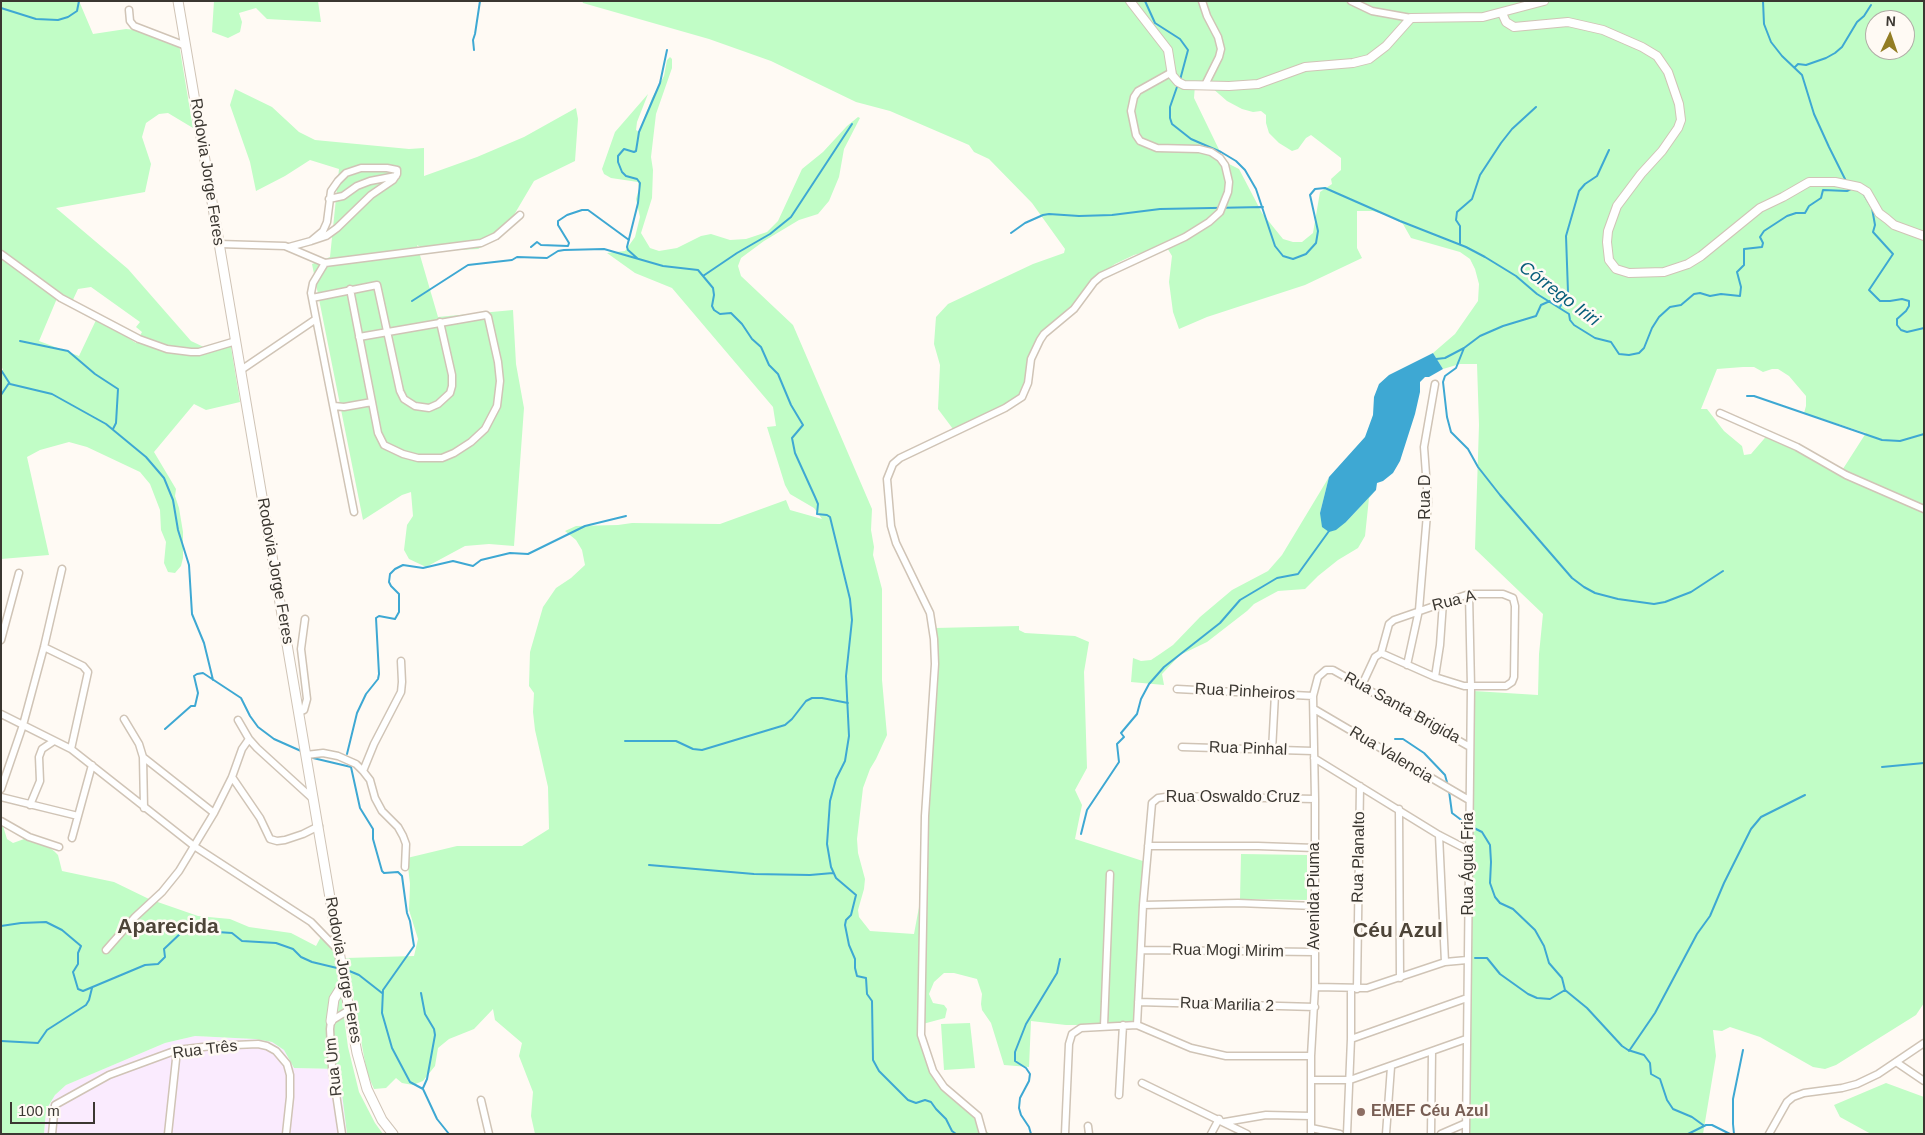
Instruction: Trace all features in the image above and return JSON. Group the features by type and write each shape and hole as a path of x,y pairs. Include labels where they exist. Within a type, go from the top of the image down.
{"main road":[{"name":"Rodovia Jorge Feres","path":"178,1 357,1053 367,1089 382,1120 393,1134"},
{"path":"331,1021 334,999 344,983"}],"street":[{"path":"1130,1 1165,44 1175,78"},
{"path":"1202,1 1207,16 1218,37 1220,49 1219,57 1205,85"},
{"path":"1350,1 1372,11 1411,18 1467,18 1502,13 1544,1"},
{"path":"129,10 130,21 134,26 186,46"},
{"path":"1502,13 1506,22 1514,27 1568,22 1603,30 1642,47 1657,56 1668,72 1680,104 1681,120 1678,128 1662,150 1641,174 1618,206 1608,231 1606,242 1609,260 1616,269 1629,273 1664,272 1688,264 1701,256 1760,208 1784,198 1809,182 1835,182 1859,187 1867,192 1879,213 1887,220 1894,225 1924,236"},
{"path":"983,1134 981,1122 973,1111 952,1095 933,1071 921,1035 925,816 935,664 934,639 930,613 896,543 890,526 887,479 893,464 900,458 1005,408 1022,396 1028,383 1032,359 1040,340 1044,334 1074,309 1094,282 1101,276 1184,238 1209,222 1220,212 1228,192 1229,182 1220,158 1210,152 1198,149 1157,148 1140,141 1136,135 1131,111 1134,96 1138,91 1175,78 1205,85 1236,86 1258,84 1295,69 1353,63 1369,59 1386,46 1411,18"},
{"path":"289,247 326,236 337,228 365,200 396,176 397,170 393,168 361,168 349,171 338,181 331,192 325,229 311,240"},
{"path":"330,199 343,196 362,183 396,176"},
{"path":"219,244 278,245 289,247 324,263 481,243 492,239 520,215"},
{"path":"1,254 61,298 139,339 168,349 191,352 199,352 236,341"},
{"path":"324,263 312,286 312,298 354,512"},
{"path":"312,298 377,285 400,391 404,399 415,406 429,408 446,399 452,386 452,375 440,322"},
{"path":"350,290 359,338 380,439 384,445 403,454 424,459 442,458 465,446 485,429 497,406 500,381 498,362 488,317 480,315 359,338"},
{"path":"241,370 316,319"},
{"name":"Rua D","path":"1407,665 1419,610 1428,502 1424,447 1435,384"},
{"path":"334,406 344,407 372,402"},
{"path":"1720,412 1797,447 1846,474 1924,509"},
{"path":"1,789 23,725 62,569"},
{"path":"1,640 18,573"},
{"name":"Rua A","path":"1381,653 1389,624 1394,620 1469,594 1508,595 1513,598 1515,606 1514,676 1512,682 1503,687 1471,687"},
{"name":"Rua Água Fria","path":"1466,1134 1464,1124 1470,851 1471,687 1469,594"},
{"path":"1435,677 1443,602"},
{"path":"299,712 304,710 307,699 301,649 305,619"},
{"path":"44,647 83,666 88,672 71,749"},
{"path":"1362,685 1374,657 1381,653 1435,677 1471,687"},
{"path":"364,771 374,744 401,692 400,661"},
{"name":"Avenida Piuma","path":"1311,1131 1311,1056 1315,1007 1313,696 1320,674 1329,669 1333,670"},
{"name":"Rua Santa Brigida","path":"1333,670 1470,747"},
{"name":"Rua Pinheiros","path":"1177,689 1313,696"},
{"path":"1272,751 1275,694"},
{"name":"Rua Valencia","path":"1314,709 1469,800"},
{"path":"1,714 71,749 194,846 312,922 340,952"},
{"path":"124,719 140,744 144,757 144,808"},
{"path":"238,720 249,738 314,800"},
{"path":"106,950 135,917 171,882 214,813 232,777 237,760 249,738"},
{"path":"30,805 40,781 39,757 42,749 54,741"},
{"name":"Rua Pinhal","path":"1182,747 1313,754"},
{"path":"306,755 324,753 338,756 356,764 364,771 370,780 375,798 382,811 398,827 403,836 406,844 405,867"},
{"path":"1313,754 1360,786 1470,851"},
{"path":"144,757 214,813"},
{"path":"72,838 92,765"},
{"path":"232,777 260,818 270,839 277,841 285,840 319,826"},
{"name":"Rua Planalto","path":"1347,1134 1354,989 1360,786"},
{"name":"Rua Oswaldo Cruz","path":"1148,846 1152,803 1158,798 1173,796 1315,799"},
{"path":"1,797 78,816"},
{"path":"1398,809 1400,978"},
{"path":"1,821 28,837 59,848"},
{"path":"1440,835 1445,962"},
{"path":"1137,1025 1148,846 1315,848"},
{"path":"1104,1026 1110,874"},
{"path":"1143,905 1238,903 1315,906"},
{"name":"Rua Mogi Mirim","path":"1141,950 1315,952"},
{"path":"1315,987 1367,988 1445,962 1468,960"},
{"path":"1351,1039 1466,998"},
{"name":"Rua Marilia 2","path":"1138,1002 1315,1007"},
{"name":"Rua Um","path":"342,1134 332,1067 330,1037 331,1021 349,1010"},
{"path":"1065,1134 1070,1038 1080,1028 1137,1025 1191,1048 1226,1056 1311,1056"},
{"path":"1118,1095 1123,1026"},
{"path":"1311,1080 1350,1080 1466,1039"},
{"path":"1769,1134 1787,1102 1793,1097 1804,1093 1858,1084 1878,1074 1924,1043"},
{"name":"Rua Três","path":"52,1134 55,1105 109,1075 177,1050 258,1044 276,1050 287,1064 290,1075 286,1134"},
{"path":"168,1134 177,1050"},
{"path":"1431,1134 1432,1052"},
{"path":"1896,1062 1924,1081"},
{"path":"1386,1134 1391,1067"},
{"path":"1142,1083 1248,1134"},
{"path":"481,1100 489,1134"},
{"path":"1212,1134 1222,1120 1266,1115 1311,1116"},
{"path":"1441,1134 1464,1124"},
{"path":"1088,1126 1088,1134"},
{"path":"1311,1131 1340,1134"}],"shaded area":[{"path":"195,1036 255,1039 272,1042 284,1050 294,1068 340,1069 347,1134 44,1134 46,1110 55,1095 66,1085 165,1043"}],"green space":[{"path":"1,1 79,1 93,34 126,29 136,30 179,44 193,128 168,113 159,114 146,123 142,137 151,164 145,192 56,208 128,269 191,341 208,349 230,341 240,402 206,410 194,404 154,452 176,489 175,496 183,532 183,558 181,566 175,573 168,572 164,563 166,542 161,530 160,510 150,484 140,472 87,447 69,442 40,450 27,457 49,555 1,559 1,371 3,370 1,365","holes":["91,287 140,322 136,327 142,332 136,343 97,318 79,356 39,341 58,296 71,304 78,289"]},
{"path":"214,1 318,1 321,22 267,19 256,8 239,13 242,22 240,32 228,38 212,32"},
{"path":"582,1 1924,1 1924,1003 1916,1015 1836,1065 1825,1069 1813,1067 1760,1037 1730,1027 1722,1031 1713,1030 1716,1056 1703,1134 1469,1134 1470,833 1474,691 1538,695 1539,654 1543,614 1475,549 1479,425 1477,364 1460,364 1443,369 1433,353 1455,334 1478,301 1479,284 1470,259 1460,252 1411,238 1403,224 1389,216 1373,211 1357,211 1357,248 1362,258 1305,285 1207,317 1179,329 1173,312 1169,282 1172,256 1166,246 1134,255 1115,264 1092,280 1078,305 1038,341 1021,398 953,429 938,409 940,365 934,344 936,317 948,304 1033,264 1064,253 1065,249 1032,203 989,159 974,152 969,145 890,111 856,102 771,61 709,39 583,3","holes":["1195,85 1211,87 1227,101 1242,109 1253,112 1261,111 1266,115 1269,133 1279,143 1292,151 1298,149 1306,138 1311,135 1341,158 1341,170 1331,179 1332,184 1320,192 1313,233 1302,242 1283,239 1262,213 1239,169 1225,162 1194,98","1754,367 1763,372 1778,369 1789,376 1806,396 1804,413 1866,433 1841,472 1770,432 1751,454 1744,455 1742,446 1724,431 1707,409 1701,409 1717,369"]},
{"path":"670,57 672,59 672,68 656,114 651,157 653,170 652,198 641,233 650,248 659,251 677,248 701,236 711,234 730,240 746,239 767,232 778,221 802,169 823,152 847,126 858,117 860,118 844,149 839,177 829,201 818,214 799,220 764,241 741,258 738,266 741,276 793,325 872,509 873,555 882,589 882,680 887,735 863,788 857,839 858,853 865,879 858,910 859,917 870,931 914,934 919,907 935,628 1019,626 1019,630 1025,633 1075,636 1089,642 1084,672 1087,768 1075,790 1082,805 1075,839 1149,863 1141,948 1138,1025 1066,1025 1031,1021 1029,1067 1004,1065 991,1023 982,1010 982,994 977,979 954,973 944,973 934,982 929,994 933,1003 944,1005 947,1009 945,1018 919,1025 932,1072 938,1084 955,1095 971,1111 980,1126 990,1134 535,1134 531,1116 533,1092 519,1056 522,1043 495,1020 493,1009 474,1029 449,1039 438,1048 435,1066 423,1081 413,1085 402,1083 396,1078 386,1088 374,1089 367,1073 346,958 414,956 418,939 409,910 410,884 407,858 457,846 522,846 549,829 548,787 535,730 533,712 534,693 529,686 530,652 543,607 556,588 585,565 582,550 576,540 565,531 576,526 632,523 720,524 786,500 790,510 822,519 814,508 790,494 785,485 767,427 776,426 773,407 672,288 635,273 607,253 625,251 635,237 640,217 636,199 639,189 638,182 611,178 604,174 602,169 615,132 648,94 637,122 636,130 639,132 652,98 664,76 667,60"},
{"path":"235,89 272,107 299,132 315,140 409,149 424,148 424,176 477,157 524,137 576,108 578,119 575,161 534,181 511,220 487,244 478,249 441,251 428,251 417,245 438,317 513,310 516,364 524,408 514,546 489,544 465,546 426,567 409,559 404,550 407,525 413,516 411,492 402,495 363,520 312,264 330,257 339,169 310,160 256,191 250,162 230,105"},
{"path":"1329,477 1320,513 1346,522 1376,490 1369,498 1365,536 1358,548 1338,560 1305,589 1278,591 1254,604 1207,642 1180,655 1162,674 1164,685 1131,682 1133,658 1141,661 1151,660 1173,645 1200,617 1232,590 1268,571 1282,555"},
{"path":"1,825 7,839 13,843 27,838 44,844 54,851 58,855 62,871 114,882 149,899 198,916 230,919 249,927 291,933 316,946 323,933 334,942 348,1047 359,1092 383,1134 347,1134 339,1069 294,1068 284,1050 272,1042 255,1039 195,1036 165,1043 66,1085 55,1095 46,1110 44,1134 1,1134"},
{"path":"1241,854 1307,855 1307,900 1240,899"},
{"path":"970,1023 975,1068 944,1070 941,1024"},
{"path":"1886,1083 1924,1097 1924,1134 1871,1134 1840,1117 1834,1105"}],"water":[{"path":"1433,353 1443,369 1429,377 1425,377 1420,382 1420,392 1415,414 1400,461 1393,473 1377,483 1376,490 1346,522 1336,530 1329,532 1322,527 1320,513 1329,477 1365,437 1373,415 1374,397 1379,384 1389,375"}],"waterway":[{"path":"1,8 36,19 58,20 68,17 77,11 79,1"},
{"path":"474,50 473,40 480,1"},
{"name":"Córrego Iriri","path":"1145,1 1155,23 1180,39 1188,50 1180,80"},
{"path":"1763,1 1764,24 1771,42 1782,56 1802,75 1814,114 1847,183"},
{"path":"1795,67 1798,64 1806,65 1835,53 1842,47 1857,22 1864,16 1871,5"},
{"path":"637,258 627,247 638,203 640,183 637,179 626,176 622,172 618,156 624,149 636,151 639,132 660,83 667,50"},
{"name":"Córrego Iriri","path":"1178,84 1170,107 1172,124 1191,139 1236,161 1245,170 1256,189 1275,246 1283,256 1293,259 1306,254 1316,243 1318,231 1310,195 1315,189 1325,188 1466,247 1485,257 1516,276 1537,294 1569,314 1570,320 1574,325 1595,338 1611,342 1619,354 1639,353 1644,348 1652,328 1659,317 1670,307 1681,305 1694,294 1740,296 1741,287 1737,272 1744,265 1744,249 1762,247 1763,243 1760,237 1764,231 1787,216 1805,213 1809,206 1821,198 1823,190 1847,191 1853,188"},
{"path":"1460,244 1460,226 1456,220 1457,212 1472,199 1480,175 1501,143 1512,129 1536,107"},
{"path":"703,276 770,234 791,217 852,124"},
{"path":"1560,307 1568,292 1566,236 1579,191 1585,184 1597,176 1609,150"},
{"name":"Córrego Iriri","path":"1863,193 1872,208 1875,225 1873,232 1893,254 1869,290 1880,301 1902,299 1909,301 1906,311 1897,319 1897,325 1901,330 1907,332 1924,328"},
{"path":"1011,233 1025,223 1049,214 1079,216 1112,215 1160,209 1263,207"},
{"path":"531,247 537,242 541,245 568,246 569,243 558,225 558,221 567,215 582,210 588,210 629,240"},
{"path":"412,301 468,265 512,260 517,257 547,258 558,251 564,250 604,249 663,266 698,270 713,288 712,306 714,310 720,314 731,313 761,347 769,365 778,374 791,405 803,425 792,438 795,453 818,504 817,514 830,517 850,599 852,620 846,676 849,736 845,761 836,779 830,801 827,844 831,867 836,878 856,895 851,915 846,920 845,925 849,945 855,959 857,976 866,978 867,994 872,1001 873,1060 879,1071 908,1100 916,1103 925,1100 931,1102 956,1134"},
{"path":"1436,359 1445,358 1464,348 1480,336 1503,326 1536,316 1541,305 1550,301"},
{"path":"20,341 68,351 95,374 118,389 116,423 113,429"},
{"path":"1464,348 1456,368 1445,376 1443,382 1447,417 1451,432 1468,449 1478,467 1500,495 1572,578 1595,593 1618,599 1654,604 1691,592 1723,571"},
{"path":"1,370 10,384 52,394 106,424 146,457 164,478 173,500 178,530 189,565 192,614 204,643 213,680"},
{"path":"1,395 9,383"},
{"path":"1747,396 1754,396 1882,440 1900,441 1924,434"},
{"path":"347,754 357,713 366,694 378,679 376,618 379,616 395,619 399,612 399,594 389,582 390,574 395,569 403,565 423,568 453,561 473,566 481,560 510,553 528,554 585,526 626,516"},
{"path":"1081,834 1087,810 1119,762 1117,744 1124,737 1121,733 1137,714 1141,699 1149,684 1164,667 1220,623 1240,600 1277,578 1298,574 1329,531"},
{"path":"165,729 191,706 195,706 198,693 194,676 203,673 241,698 258,727 274,739 301,751"},
{"path":"625,741 676,741 693,749 702,750 785,725 806,701 812,698 848,703"},
{"path":"1395,739 1403,739 1424,753 1445,775 1448,786"},
{"path":"313,758 351,767 360,808 373,829 373,839 382,871 384,873 398,872 402,876 414,946 383,990 382,1013 392,1048 410,1082 423,1089 437,1119 449,1134"},
{"path":"1882,767 1924,763"},
{"path":"1449,791 1452,813 1468,825"},
{"path":"1629,1051 1655,1013 1697,934 1710,916 1751,829 1761,817 1805,795"},
{"path":"1472,827 1482,832 1490,845 1490,883 1495,897 1500,903 1513,909 1535,930 1544,946 1549,963 1562,978 1565,990 1587,1008 1622,1046 1644,1055 1650,1063 1651,1074 1660,1079 1667,1100 1673,1109 1692,1117 1703,1125"},
{"path":"649,865 754,874 810,875 833,873"},
{"path":"1,926 46,922 62,930 81,946 78,953 78,964 73,972 78,989 83,991 145,965 158,964 165,957 164,949 183,931 188,930 232,933 242,941 276,943 293,949 301,957 312,962 337,968"},
{"path":"1475,958 1487,958 1500,974 1528,994 1537,998 1550,999 1565,990"},
{"path":"1031,1134 1019,1108 1020,1098 1029,1081 1030,1074 1026,1068 1015,1061 1015,1052 1026,1024 1057,973 1060,959"},
{"path":"347,970 359,975 382,993"},
{"path":"1,1041 38,1043 47,1030 86,1005 92,988"},
{"path":"421,993 425,1014 434,1029 435,1035 427,1079 423,1088"},
{"path":"1734,1134 1733,1099 1743,1050"},
{"path":"1688,1134 1706,1125 1712,1125 1730,1134"}],"place":[{"name":"EMEF Céu Azul","path":"1361,1112"}],"district":[{"name":"Aparecida","path":"168,927"},
{"name":"Céu Azul","path":"1398,931"}]}
